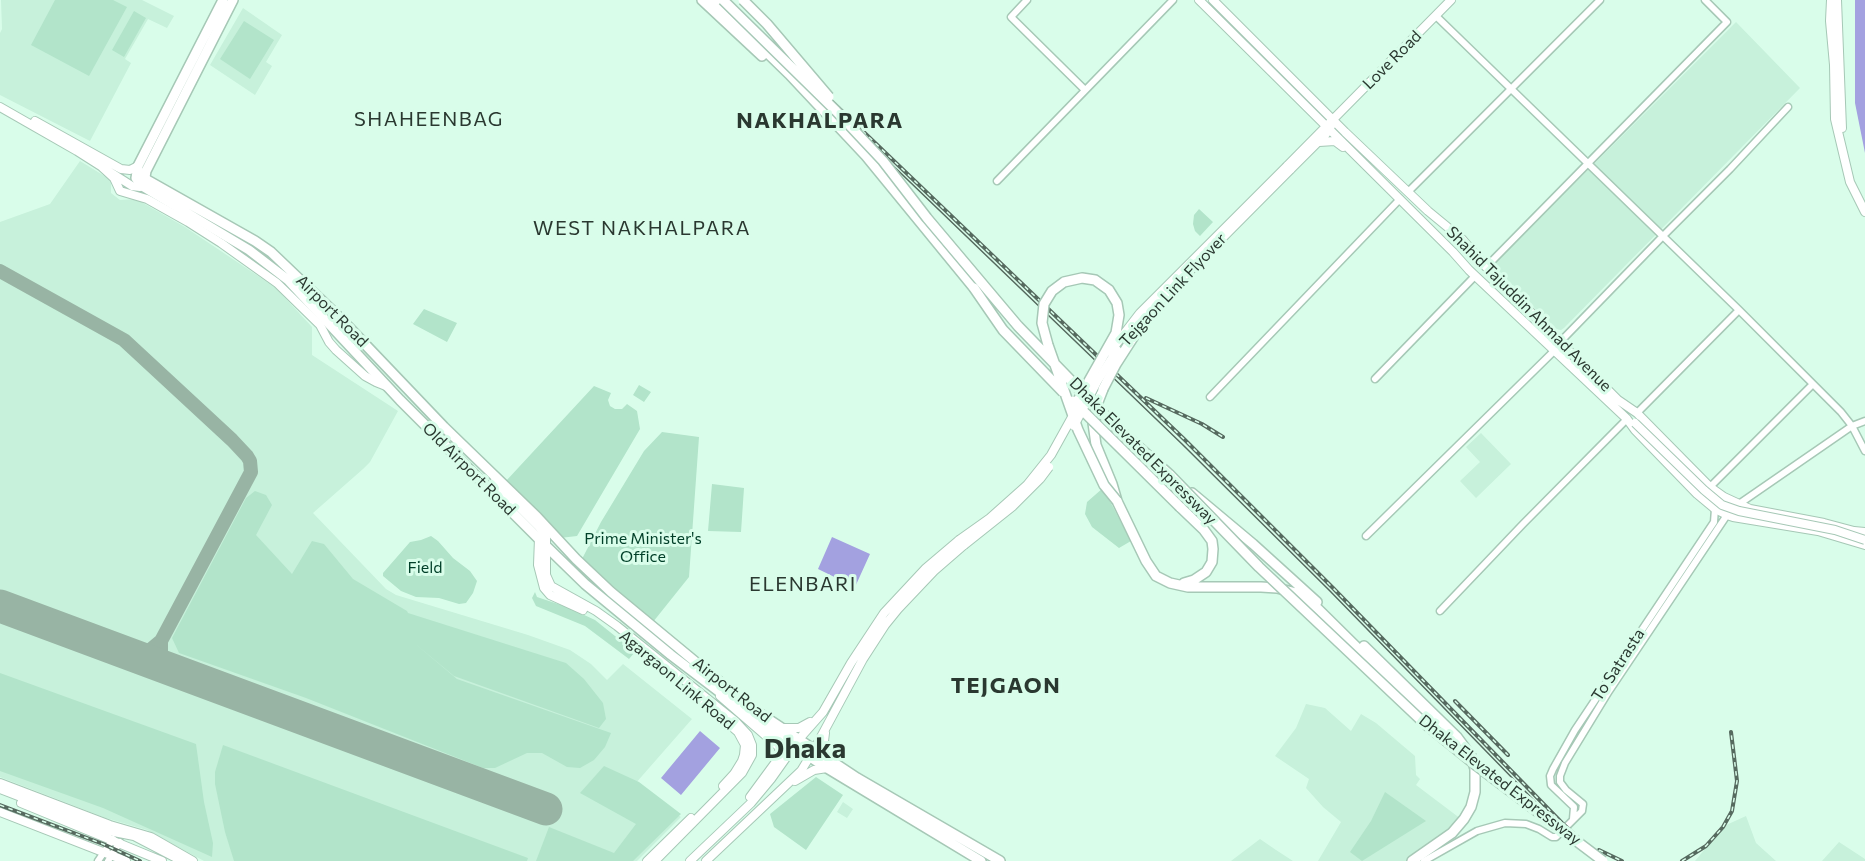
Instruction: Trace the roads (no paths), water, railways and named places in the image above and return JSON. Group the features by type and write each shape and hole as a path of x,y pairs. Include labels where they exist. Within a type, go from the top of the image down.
{"highway":[{"path":"141,177 223,0"},
{"path":"141,177 233,0"},
{"path":"702,0 762,56 789,74"},
{"name":"Dhaka Elevated Expressway","path":"713,0 789,74 866,156 974,288 1013,341 1136,466 1209,536 1212,541 1213,556 1210,567 1201,578 1178,584"},
{"name":"Dhaka Elevated Expressway","path":"723,0 836,111 883,161 933,225 1025,332 1113,424 1169,474 1259,567 1443,738 1603,861"},
{"path":"743,0 767,24 820,86 836,111"},
{"name":"Old Airport Road","path":"141,177 152,194 219,231 266,262 304,296 386,386 585,584 771,732 794,747 812,752"},
{"name":"Airport Road","path":"141,177 271,252 339,317 444,428 542,522 576,559 611,592 691,659 750,706 800,738 812,752 981,861"},
{"path":"1071,421 1073,412 1076,404 1112,340 1119,322 1118,308 1110,290 1095,280 1082,278 1064,282 1052,291 1044,304 1042,323 1048,345 1070,409 1074,419 1078,430 1104,485 1117,501"},
{"path":"1145,316 1116,364 1095,407 1093,423 1096,445 1117,501 1152,570 1163,580 1188,587 1250,586 1274,588 1301,596 1317,608 1398,688 1443,738"},
{"path":"400,400 409,390"},
{"path":"1169,474 1304,588 1417,696 1457,737 1471,756 1475,770 1475,792 1471,807 1452,833 1412,861"},
{"path":"550,549 561,544"},
{"path":"568,567 576,559"},
{"name":"Airport Road","path":"828,763 858,777 1000,861"}],"main road":[{"path":"1199,0 1318,118 1315,141 1335,141 1357,161 1363,162"},
{"name":"Shahid Tajuddin Ahmad Avenue","path":"1213,0 1345,132 1428,211 1462,239 1486,267 1618,400 1637,414 1713,490 1738,504"},
{"name":"Love Road","path":"1332,119 1451,0"},
{"path":"1830,0 1835,119 1850,182 1865,212"},
{"path":"1837,0 1841,121 1854,184 1865,206"},
{"path":"1274,74 1281,67"},
{"path":"1345,132 1342,114 1365,91 1371,81"},
{"path":"0,102 121,169 141,177 138,188 126,183"},
{"path":"0,107 102,167 147,199 221,243 277,283 320,325 336,350 365,376 386,386"},
{"name":"Shahid Tajuddin Ahmad Avenue","path":"1318,118 1472,273 1627,419 1697,494 1715,509 1727,515"},
{"path":"1328,127 1332,119"},
{"name":"Tejgaon Link Flyover","path":"962,542 1013,506 1040,479 1063,445 1112,356 1126,336 1328,127"},
{"path":"102,167 114,178 120,191 147,199"},
{"name":"Tejgaon Link Flyover","path":"962,542 1027,485 1051,455 1094,376 1128,326 1186,265 1288,168"},
{"path":"1453,252 1467,257 1472,249"},
{"path":"1472,273 1469,266 1473,263 1486,267"},
{"path":"1627,419 1635,423 1722,505 1739,512 1862,535"},
{"name":"Airport Road","path":"495,477 496,484 544,533 550,549"},
{"path":"1713,490 1715,509"},
{"path":"1727,498 1731,506 1727,515"},
{"path":"1727,515 1738,504 1759,511 1824,523 1862,535"},
{"path":"1743,519 1747,507"},
{"path":"1727,515 1818,531 1865,545"},
{"name":"Agargaon Link Road","path":"538,538 541,582 546,592 614,628 743,738 744,755 734,774 647,861"},
{"path":"706,861 801,771 812,752 826,714 851,663 884,621 962,542"},
{"name":"Agargaon Link Road","path":"550,549 545,562 546,575 551,586 596,611 616,626 741,726 750,739 752,755 742,773 655,861"},
{"path":"707,683 737,713 780,748 775,763 735,813 731,822"},
{"path":"782,728 799,728 826,714"},
{"path":"690,861 762,791 800,738 826,714"},
{"path":"779,791 828,763 824,741 826,714"},
{"path":"0,783 159,841 193,861"},
{"path":"0,789 109,831 134,836 182,861"},
{"path":"0,794 162,861"},
{"path":"0,812 108,856 126,861"},
{"path":"116,841 124,837 129,838 177,861"}],"street":[{"path":"1028,0 1011,17 1084,90"},
{"path":"997,181 1173,0"},
{"path":"1408,192 1600,0"},
{"path":"1486,267 1727,22 1705,0"},
{"path":"1436,15 1841,412 1852,426 1865,451"},
{"path":"1561,341 1788,107"},
{"path":"1210,397 1400,199"},
{"path":"1375,379 1472,273"},
{"path":"1637,414 1738,310"},
{"path":"1366,536 1554,351"},
{"path":"1713,490 1718,479 1812,384"},
{"path":"1440,611 1627,419"},
{"path":"1738,504 1852,426 1864,421"},
{"path":"1859,438 1859,429 1864,421"},
{"path":"1756,490 1751,503 1759,511"},
{"name":"To Satrasta","path":"1551,773 1575,730 1641,637 1714,522 1715,509"},
{"path":"1424,861 1477,831 1505,823 1532,826 1556,837 1582,811 1582,804 1560,782 1565,763 1641,637 1727,515"},
{"path":"1575,730 1582,734"},
{"path":"1560,776 1551,773 1550,781 1553,788 1575,807 1573,820"},
{"path":"98,861 108,856 116,841"}],"water":[{"path":"1855,0 1865,0 1865,153 1855,103"},
{"path":"832,537 870,554 855,587 818,569"},
{"path":"700,731 720,748 681,795 661,778"}],"tram line":[{"path":"721,0 1182,444 1330,591 1559,826 1597,861"}],"railway":[{"path":"726,0 1185,440 1562,823 1604,861"},
{"path":"1146,398 1202,424 1223,437"},
{"path":"1455,701 1508,755"},
{"path":"1682,861 1706,846 1723,827 1732,811 1737,781 1731,732"},
{"path":"0,805 103,844 140,861"},
{"path":"1599,850 1622,861"}],"district":[{"name":"SHAHEENBAG","path":"429,119"},
{"name":"NAKHALPARA","path":"820,121"},
{"name":"WEST NAKHALPARA","path":"642,228"},
{"name":"ELENBARI","path":"803,584"},
{"name":"TEJGAON","path":"1006,686"},
{"name":"Dhaka","path":"805,749"}],"park label":[{"name":"Prime Minister's Office","path":"643,548"},
{"name":"Field","path":"425,568"}]}
